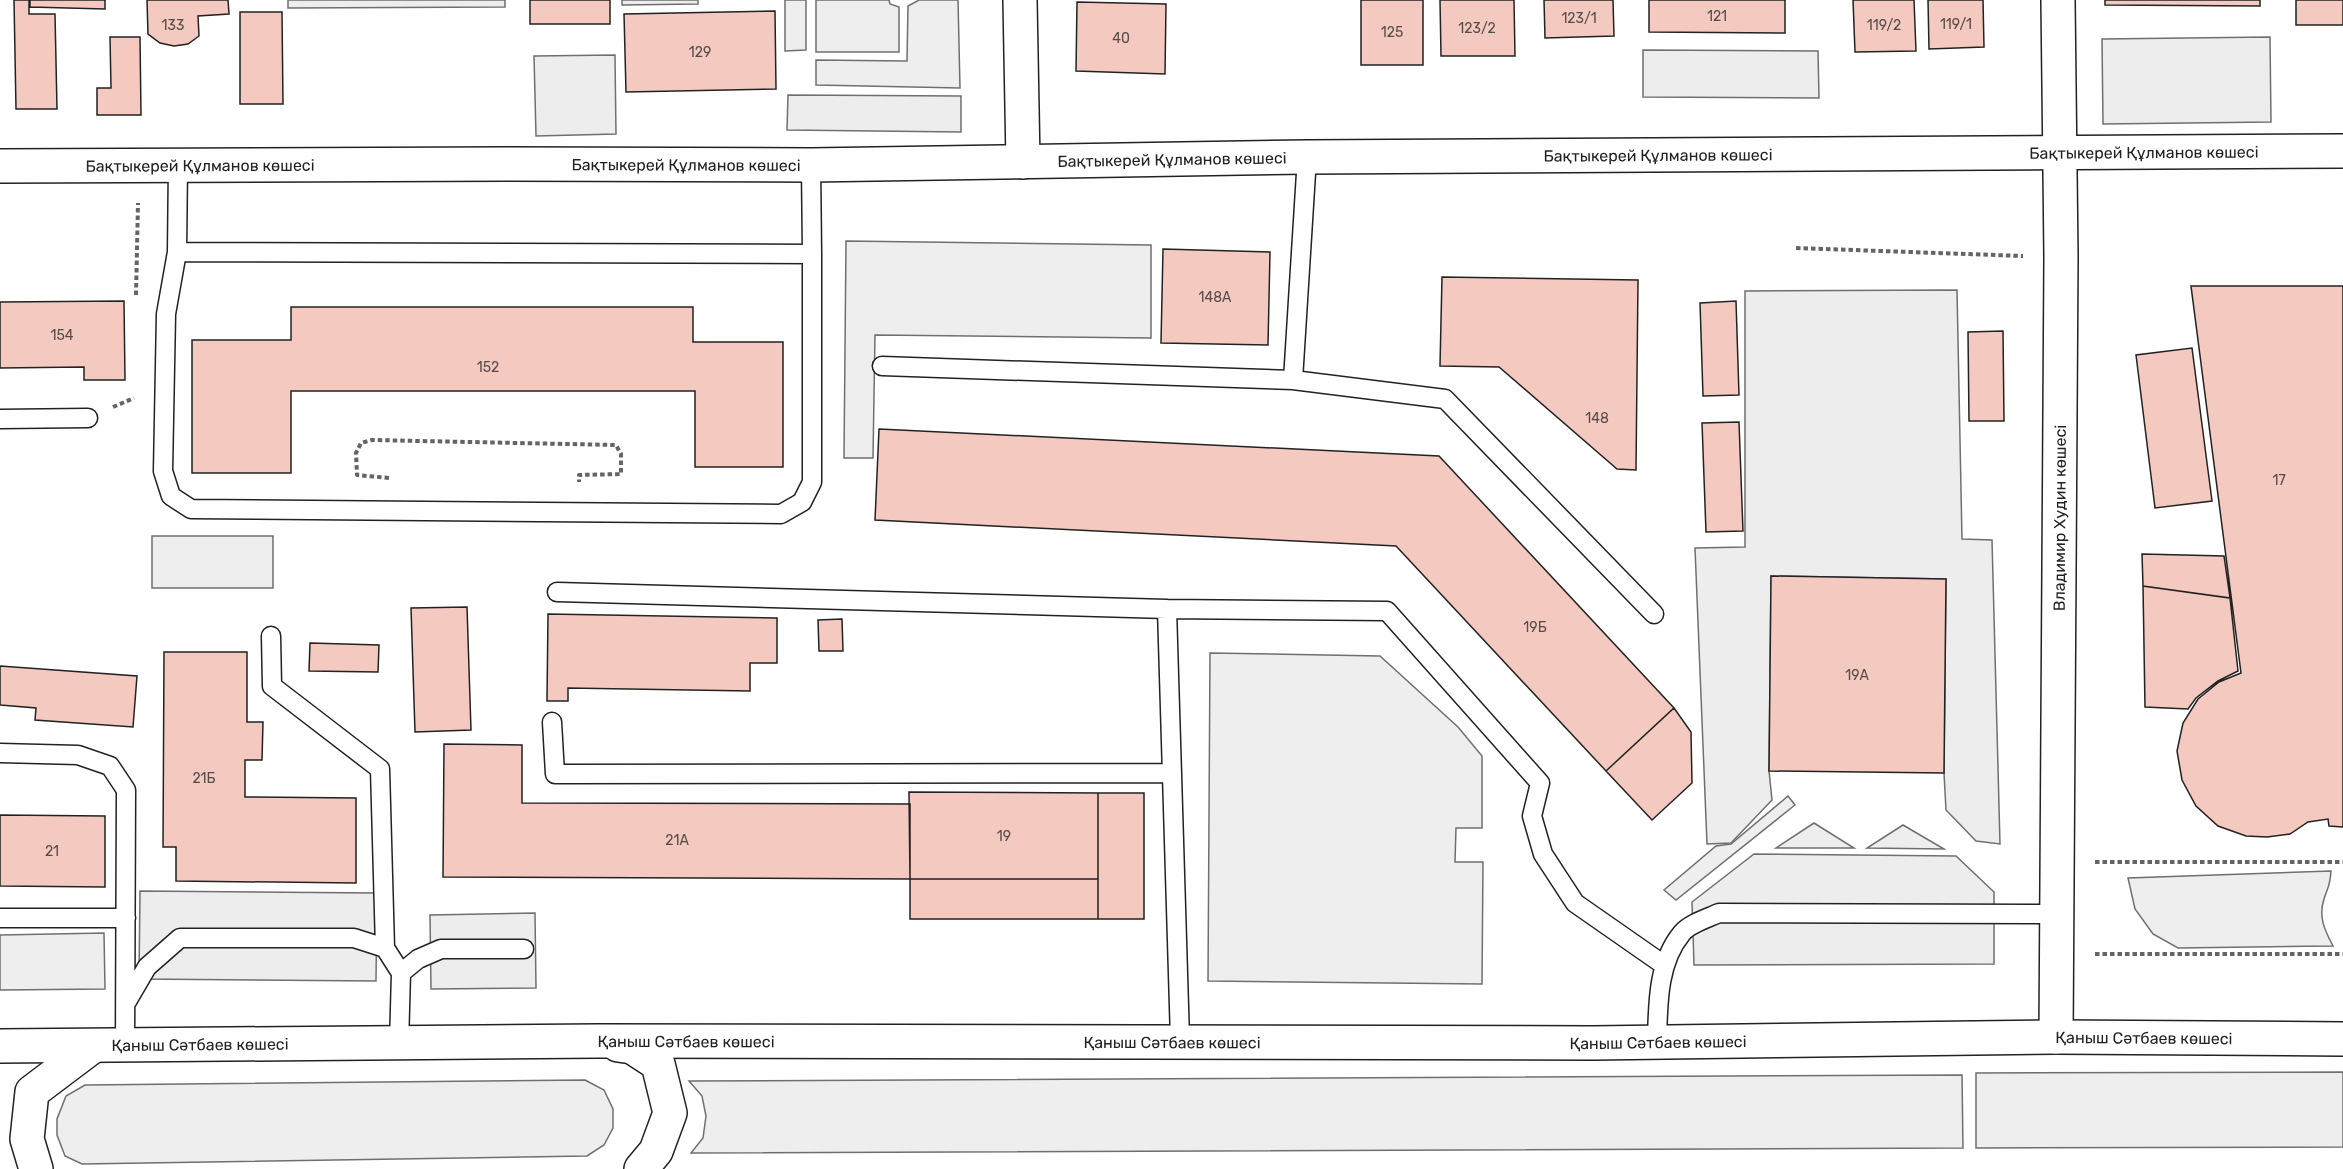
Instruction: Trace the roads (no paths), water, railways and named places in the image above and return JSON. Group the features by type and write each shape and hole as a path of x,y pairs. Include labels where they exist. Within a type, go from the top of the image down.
{"street":[{"path":"1020,0 1023,162"},
{"name":"Владимир Худин көшесі","path":"2056,1037 2061,257 2058,0"},
{"name":"Бақтыкерей Құлманов көшесі","path":"0,166 811,165 1307,157 2343,151"},
{"name":"Қаныш Сәтбаев көшесі","path":"0,1046 598,1041 1657,1042 2056,1037 2343,1039"},
{"path":"598,1041 632,1047 658,1064 670,1113 656,1151 641,1169"},
{"path":"36,1169 27,1139 32,1092 109,1046"}],"lane":[{"path":"1293,380 1307,157"},
{"path":"178,165 177,252 166,314 163,471 171,496 191,509 781,514 802,502 812,482 811,165"},
{"path":"177,252 812,254"},
{"path":"882,366 1293,380 1445,399 1654,614"},
{"path":"0,418 88,418"},
{"path":"557,592 1167,609 1387,611 1540,783 1532,816 1543,854 1575,903 1664,965"},
{"path":"1167,609 1180,1040"},
{"path":"271,636 272,686 380,769 385,948 401,973 399,1044"},
{"path":"552,722 555,774 1172,773"},
{"path":"0,753 78,755 110,766 126,790 124,1005"},
{"path":"1657,1042 1658,1003 1664,965 1683,932 1719,913 2058,914"},
{"path":"0,918 126,918"},
{"path":"109,1046 124,1005 147,967 180,938 354,938 385,948"},
{"path":"401,973 418,959 441,949 524,949"}]}
